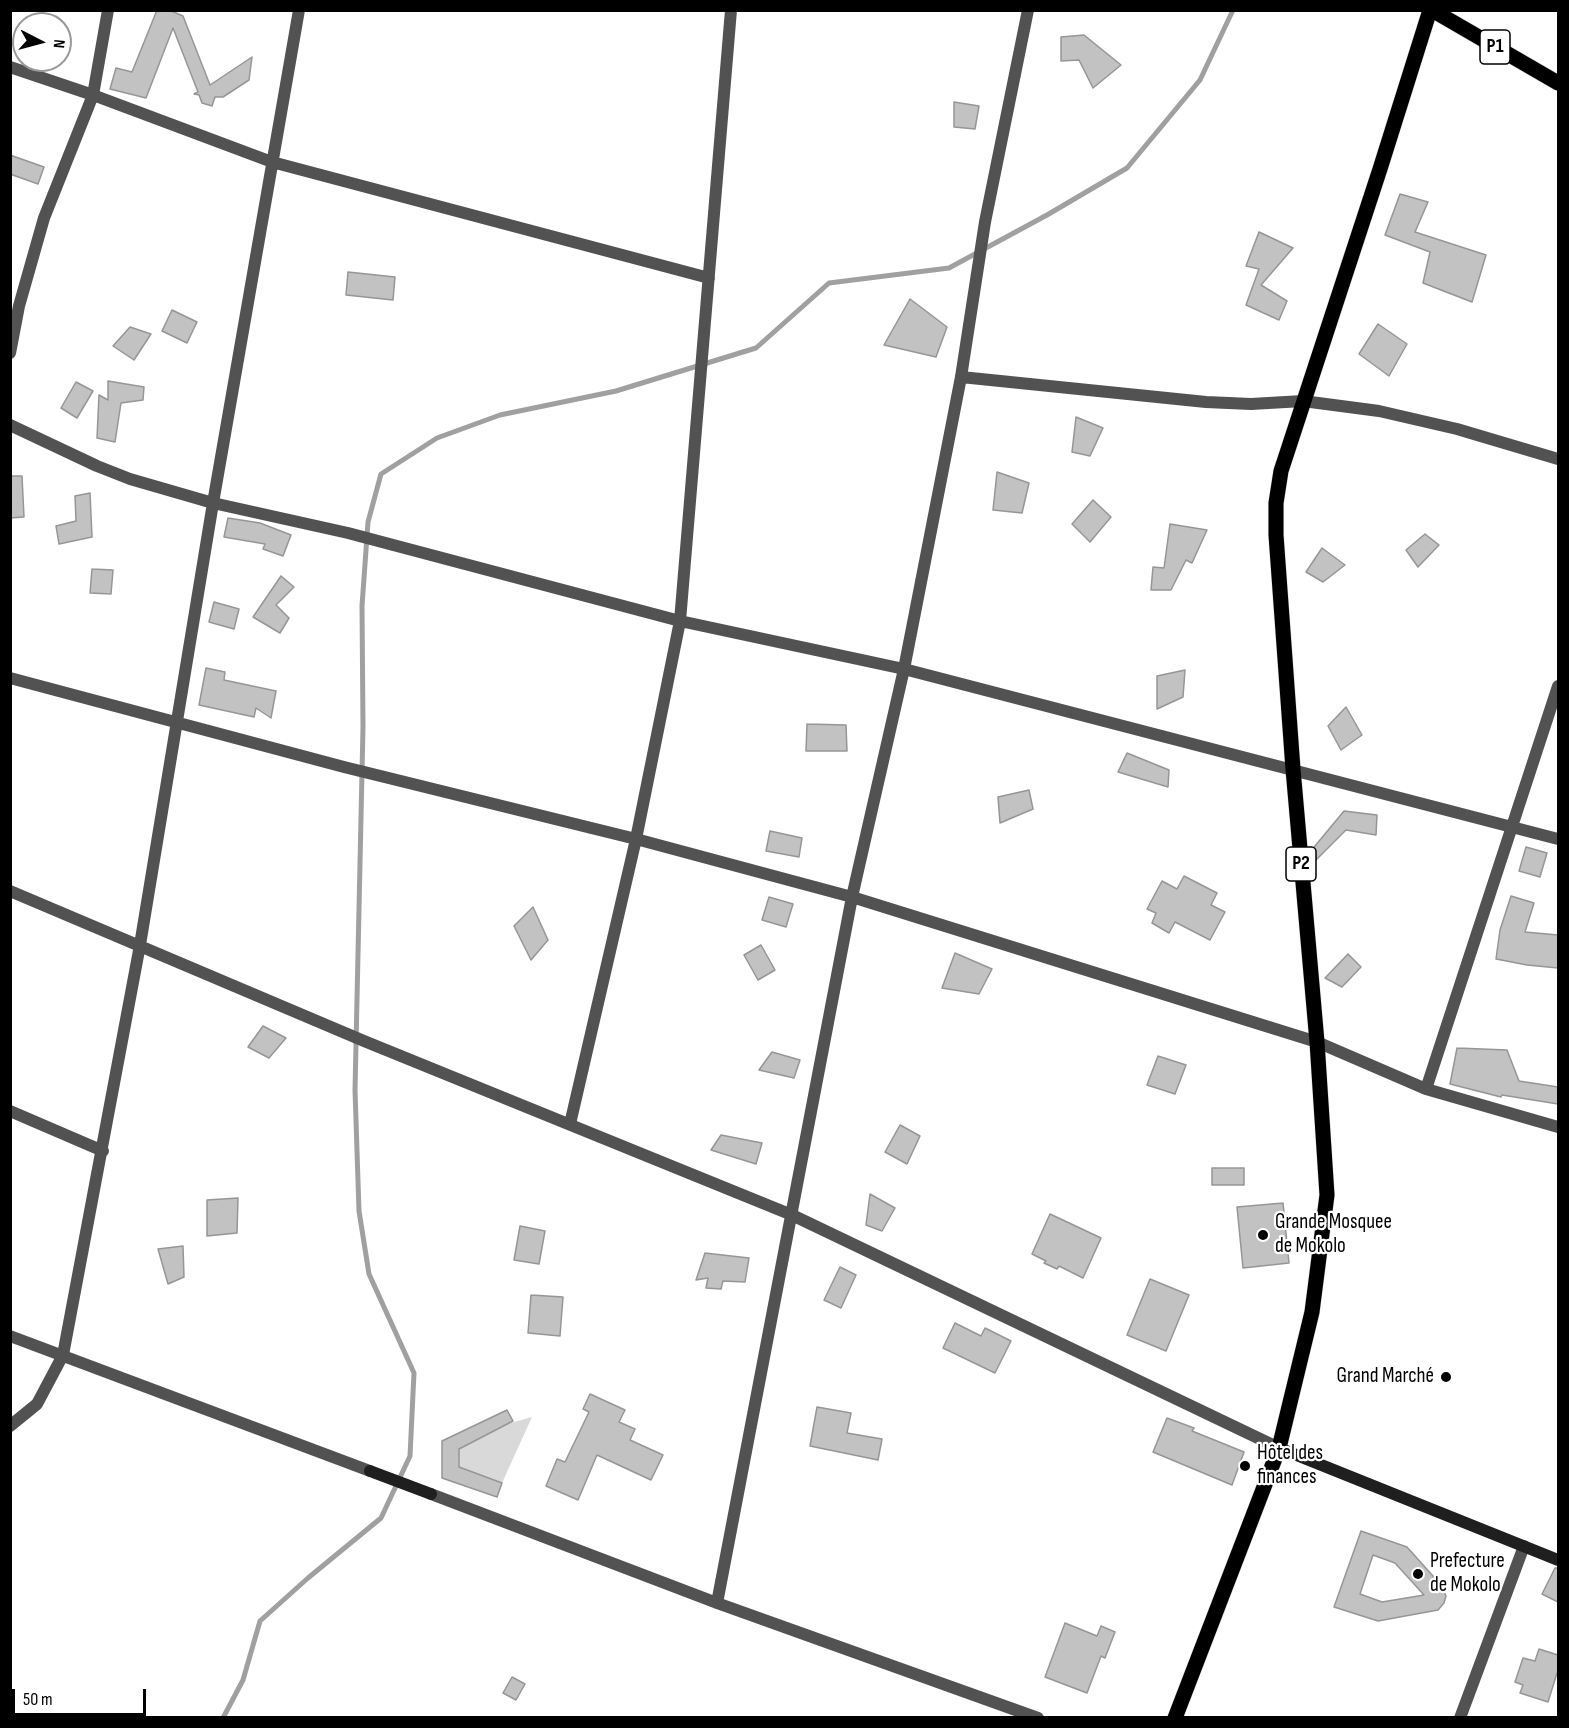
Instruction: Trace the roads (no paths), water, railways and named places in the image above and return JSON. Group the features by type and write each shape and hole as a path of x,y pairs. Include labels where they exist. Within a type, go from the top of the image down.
{"main road":[{"name":"P1","path":"1431,10 1558,83"},
{"name":"P2","path":"1175,1718 1279,1448 1312,1312 1327,1195 1317,1042 1293,769 1276,535 1281,471 1431,10"}],"street":[{"path":"10,353 19,306 41,229 93,95 108,10"},
{"path":"10,1426 38,1404 63,1355 141,945 213,503 298,10"},
{"path":"570,1124 636,839 680,621 731,10"},
{"path":"717,1603 852,897 904,669 961,377 985,222 1028,10"},
{"path":"10,67 93,95 272,162 709,278"},
{"path":"961,377 1206,402 1251,404 1303,401 1379,411 1456,429 1558,459"},
{"path":"10,425 130,479 213,503 348,533 680,621 904,669 1558,839"},
{"path":"10,678 344,767 636,839 852,897 1317,1042 1426,1089 1558,1127"},
{"path":"1426,1089 1558,686"},
{"path":"10,891 364,1041 792,1215 1279,1448 1558,1560"},
{"path":"12,1109 103,1151"},
{"path":"10,1336 717,1603 1038,1718"},
{"path":"1460,1718 1524,1546"}],"waterway":[{"path":"223,1718 243,1680 260,1621 381,1518 410,1456 414,1373 369,1274 359,1211 355,1090 363,727 362,606 368,522 381,474 437,438 500,415 616,391 756,348 829,283 949,268 1047,215 1127,168 1200,80 1233,10"}],"place":[{"name":"Grande Mosquee de Mokolo","path":"1263,1235"},
{"name":"Grand Marché","path":"1446,1377"},
{"name":"Hôtel des finances","path":"1245,1466"},
{"name":"Prefecture de Mokolo","path":"1418,1574"}]}
